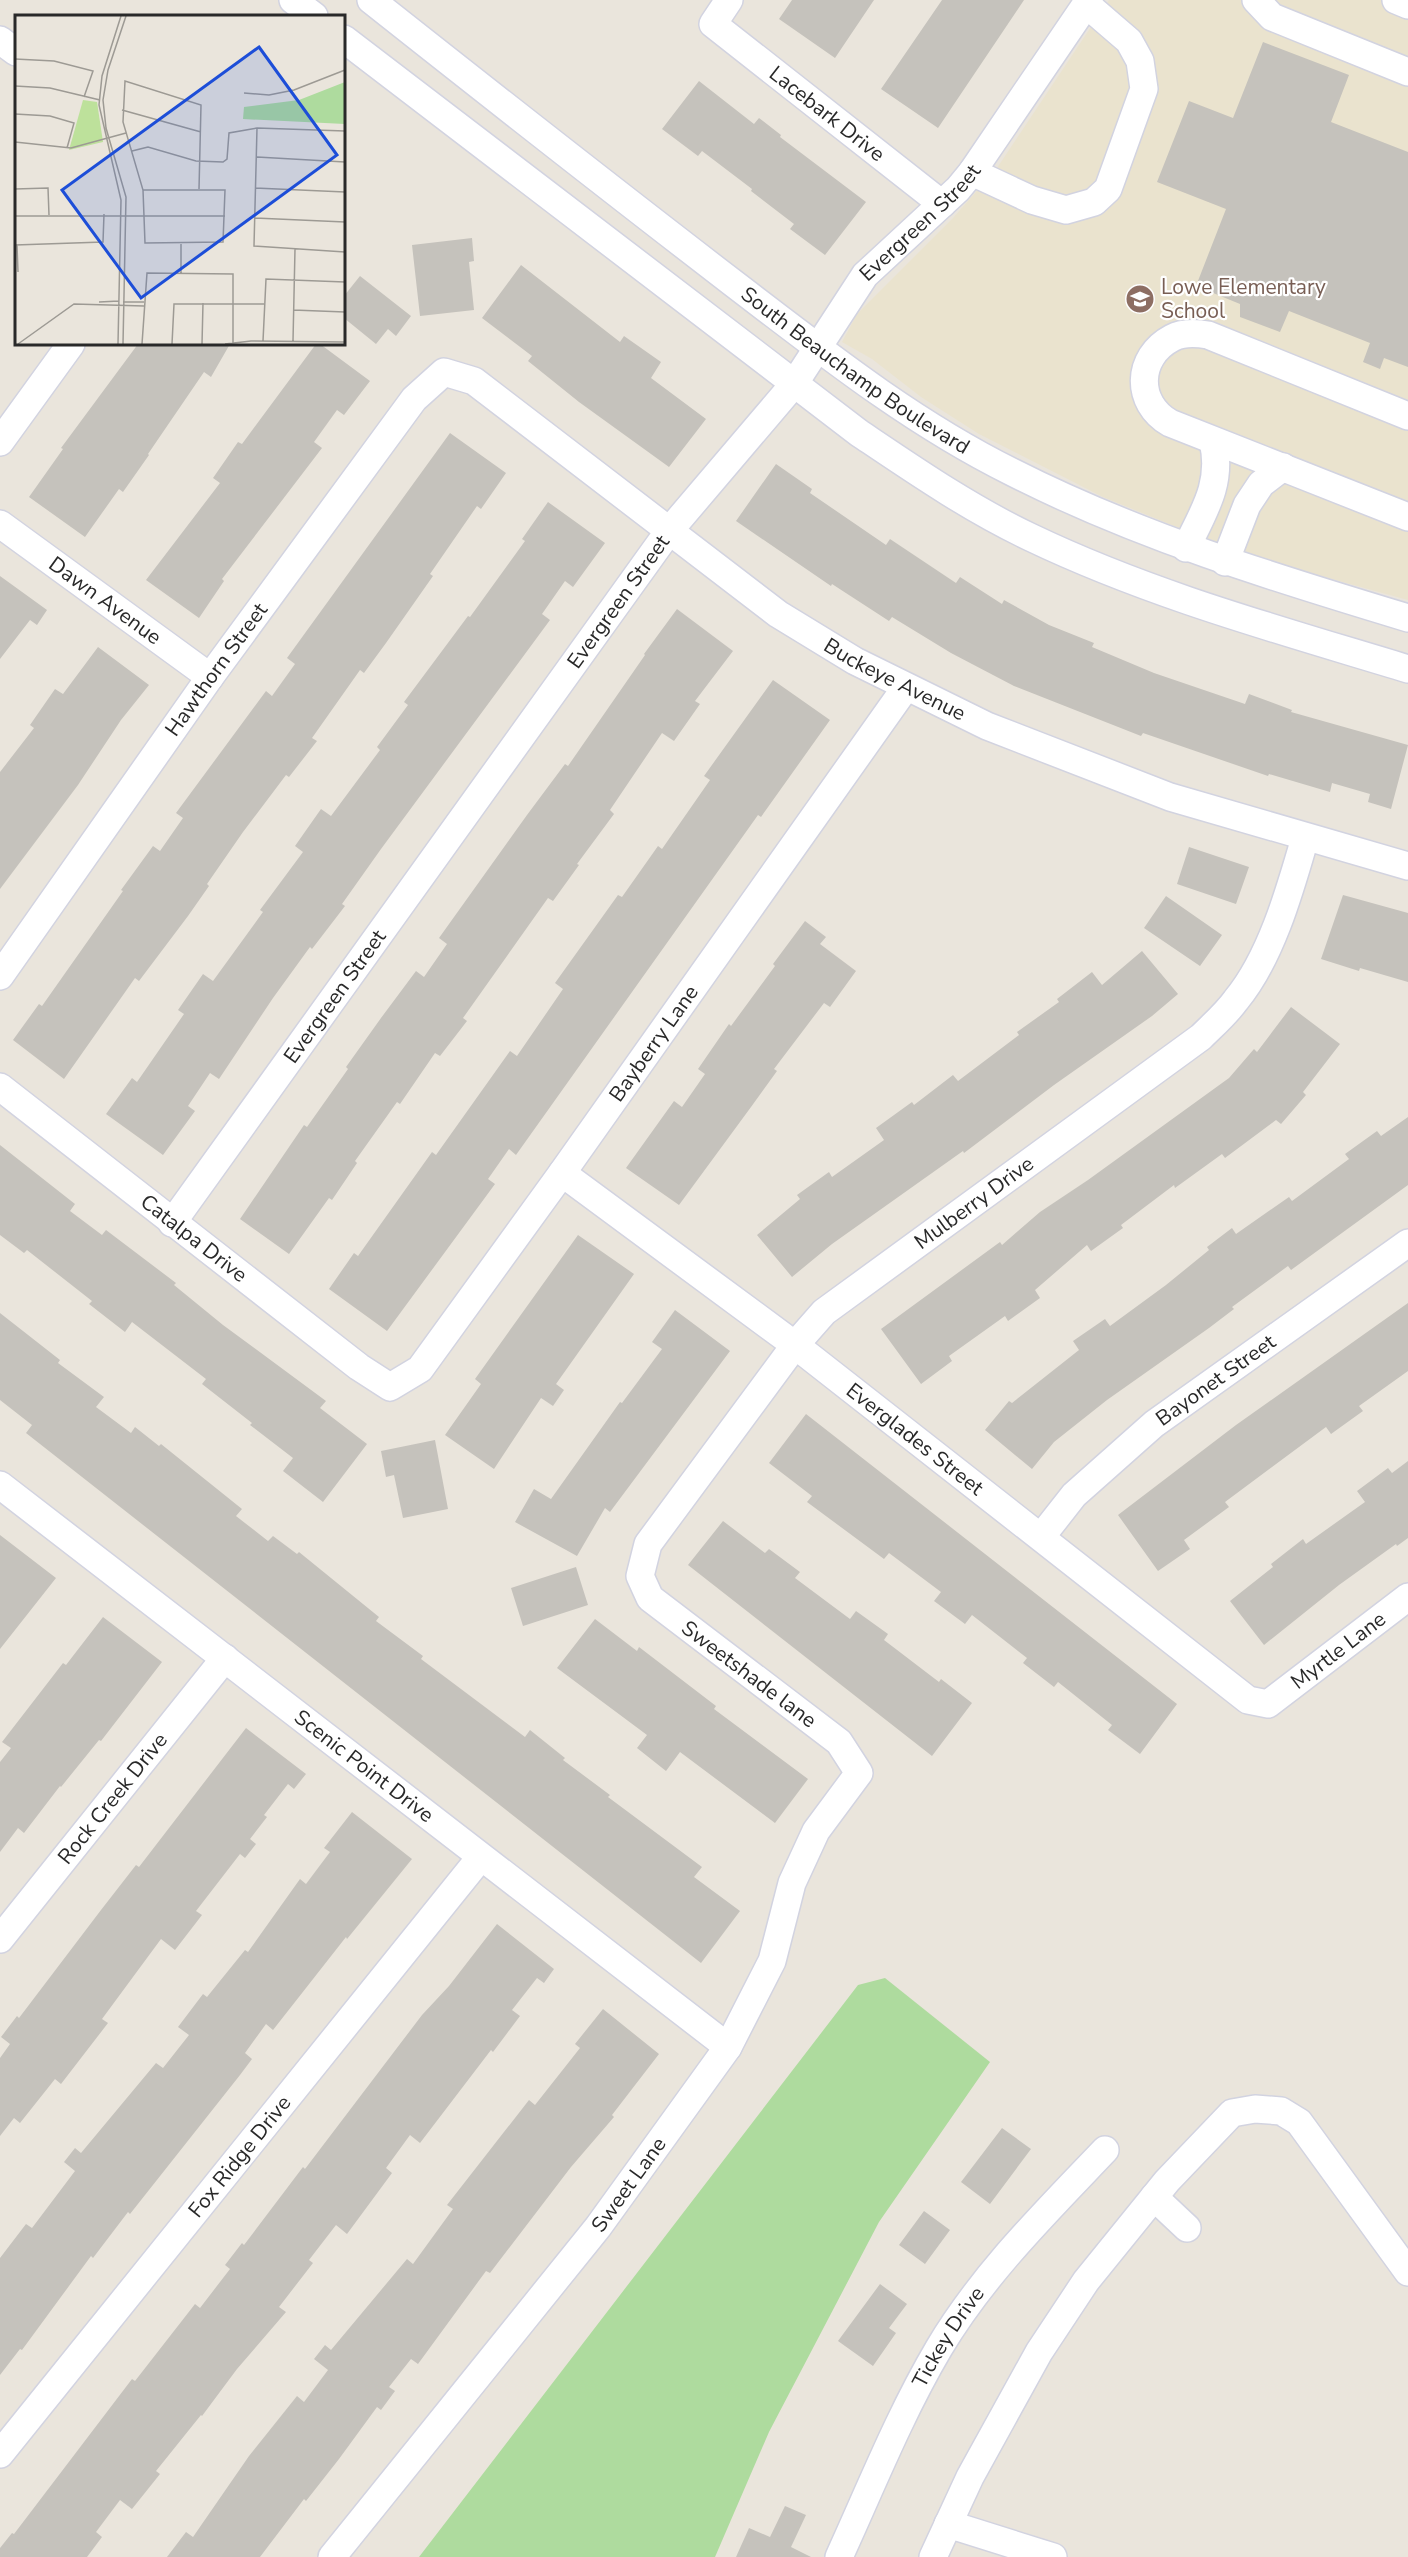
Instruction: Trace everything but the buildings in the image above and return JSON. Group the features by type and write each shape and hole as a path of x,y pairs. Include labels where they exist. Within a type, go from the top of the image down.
{"street":[{"path":"293,0 313,15"},
{"name":"South Beauchamp Boulevard","path":"371,0 819,348 920,419 993,463 1052,491 1186,548 1408,618"},
{"name":"Lacebark Drive","path":"729,0 713,24 942,204"},
{"path":"1256,0 1272,17 1408,72"},
{"path":"1396,0 1408,5"},
{"path":"972,172 1032,200 1066,210 1094,202 1108,189 1144,89 1140,61 1129,40 1087,2"},
{"name":"Evergreen Street","path":"172,1223 669,531 794,384 865,275 942,204 972,172 1087,2"},
{"path":"0,40 15,51"},
{"name":"South Beauchamp Boulevard","path":"345,40 794,384 907,466 991,517 1029,537 1109,572 1214,610 1408,669"},
{"path":"1408,416 1208,335 1191,333 1174,337 1159,347 1149,361 1143,376 1143,391 1159,417 1213,441 1408,517"},
{"path":"0,442 70,345"},
{"name":"Buckeye Avenue","path":"444,372 474,381 778,614 855,661 987,726 1170,797 1408,867"},
{"name":"Hawthorn Street","path":"0,976 210,677 414,399 444,372"},
{"path":"1186,548 1212,492 1218,461 1213,441"},
{"path":"1225,562 1246,505 1261,484 1283,467"},
{"name":"Dawn Avenue","path":"0,524 210,677"},
{"name":"Bayberry Lane","path":"390,1387 420,1369 562,1173 906,687"},
{"name":"Mulberry Drive","path":"640,1576 648,1544 795,1345 824,1312 1201,1037 1238,999 1263,957 1286,902 1305,838"},
{"name":"Catalpa Drive","path":"0,1087 359,1367 390,1387"},
{"name":"Everglades Street","path":"562,1173 795,1345 1248,1700 1268,1704"},
{"name":"Bayonet Street","path":"1041,1537 1074,1495 1154,1424 1408,1243"},
{"name":"Scenic Point Drive","path":"0,1485 728,2048"},
{"name":"Sweetshade lane","path":"640,1576 650,1598 839,1742 859,1773"},
{"name":"Myrtle Lane","path":"1268,1704 1408,1596"},
{"name":"Rock Creek Drive","path":"0,1939 225,1658"},
{"name":"Sweet Lane","path":"332,2557 598,2227 728,2048 772,1961 792,1883 816,1831 859,1773"},
{"name":"Fox Ridge Drive","path":"0,2454 480,1858"},
{"path":"933,2557 970,2477 1039,2352 1086,2281 1154,2197 1208,2135 1232,2113 1255,2109 1281,2111 1299,2122 1408,2272"},
{"name":"Tickey Drive","path":"839,2557 905,2411 939,2348 1010,2250 1105,2150"},
{"path":"1154,2197 1187,2228"},
{"path":"948,2524 1053,2557"}],"shaded area":[{"name":"Lowe Elementary School","path":"1109,0 1408,0 1408,600 1292,568 1221,545 1103,497 979,434 921,397 872,359 842,342 857,314 953,218 997,168"}],"green space":[{"path":"885,1978 990,2062 879,2222 769,2432 715,2557 419,2557 858,1985"}],"place":[{"name":"Lowe Elementary School","path":"1140,299"}]}
